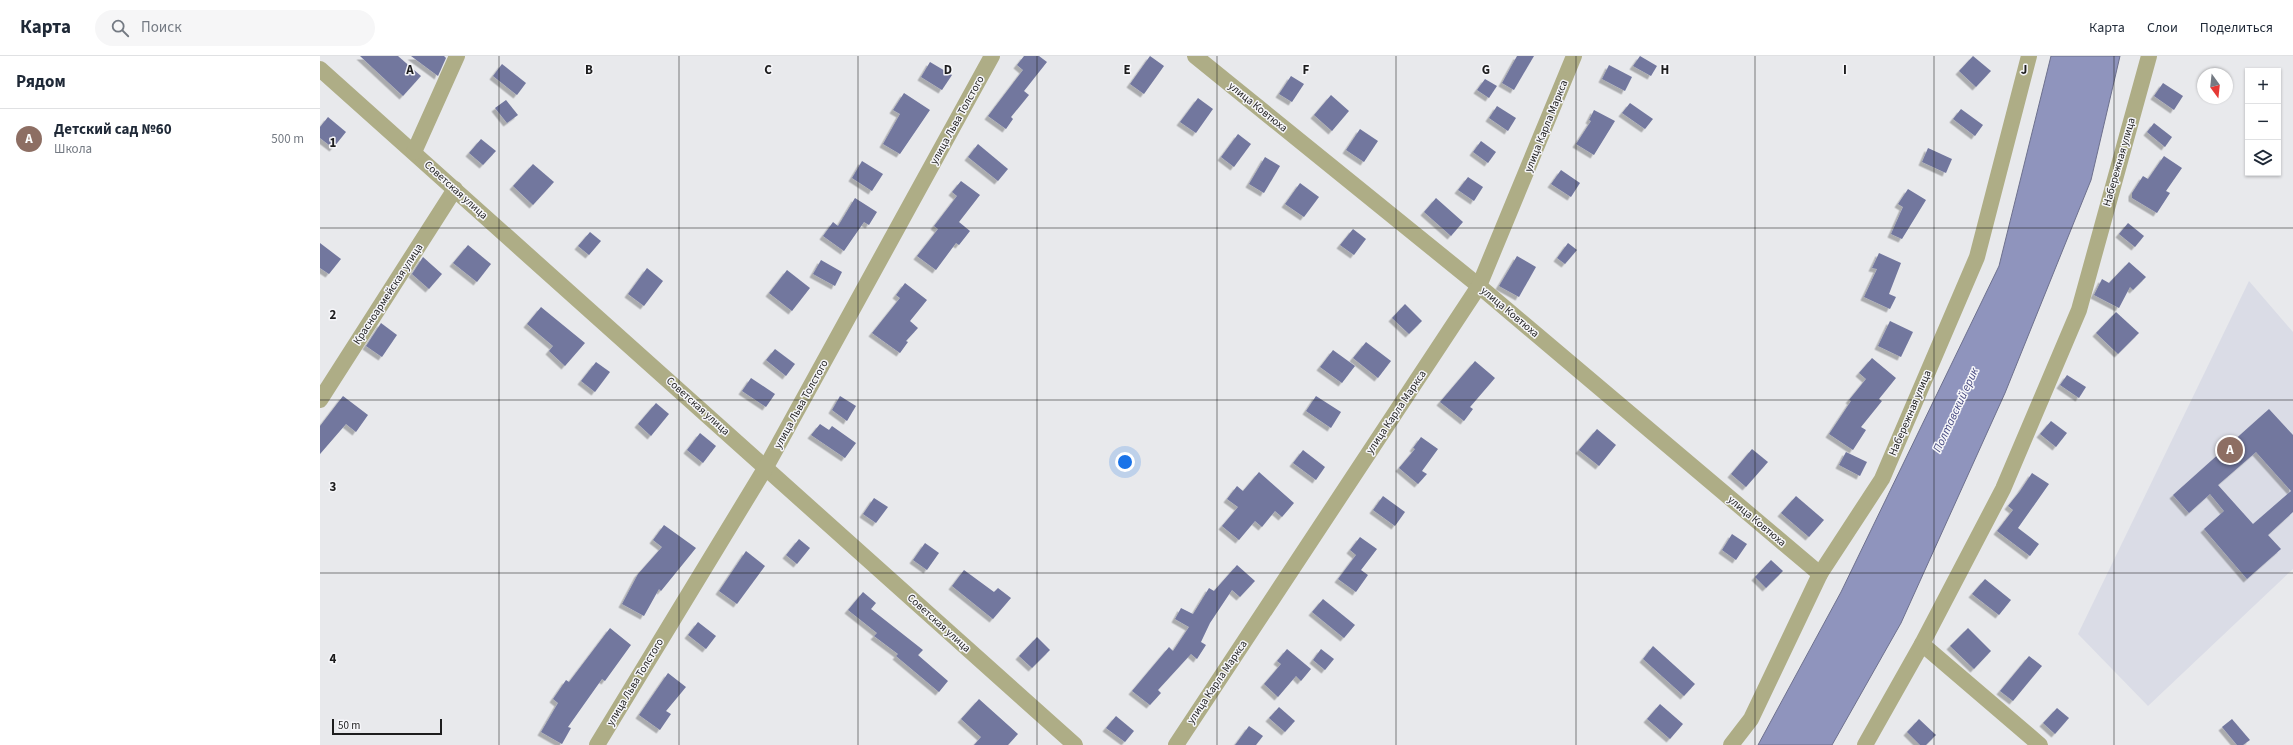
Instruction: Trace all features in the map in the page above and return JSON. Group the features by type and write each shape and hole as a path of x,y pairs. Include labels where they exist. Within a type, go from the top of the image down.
{"street":[{"path":"414,152 457,56"},
{"name":"улица Льва Толстого","path":"597,745 766,467 992,56"},
{"name":"улица Ковтюха","path":"1195,56 1479,286 1820,574"},
{"name":"улица Карла Маркса","path":"1176,745 1479,286 1574,56"},
{"name":"Набережная улица","path":"1731,745 1751,719 1820,574 1882,479 1977,257 2029,56"},
{"name":"Набережная улица","path":"1865,745 1922,644 2003,489 2079,310 2149,56"},
{"name":"Советская улица","path":"320,68 1075,745"},
{"name":"Красноармейская улица","path":"320,400 455,189"},
{"path":"1922,644 2040,745"}],"shaded area":[{"path":"2249,281 2293,332 2293,569 2148,706 2078,634"}],"water":[{"name":"Полтавский ерик","path":"2051,56 2120,56 2091,180 2005,393 1901,623 1832,745 1758,745 1841,592 1999,266"}],"building":[{"path":"360,56 398,56 421,76 403,96"},
{"path":"411,56 444,56 446,58 438,76"},
{"path":"1024,56 1039,56 1047,62 1024,91 1029,95 1011,117 1013,119 1006,129 988,116 1023,70 1017,65"},
{"path":"1150,56 1164,66 1144,94 1130,84"},
{"path":"1517,56 1534,56 1514,90 1502,83"},
{"path":"1640,56 1657,66 1651,76 1633,66"},
{"path":"1973,56 1991,71 1976,87 1959,71"},
{"path":"930,62 952,75 942,90 921,77"},
{"path":"502,64 526,83 517,95 493,76"},
{"path":"1609,65 1632,77 1625,91 1602,79"},
{"path":"1291,76 1304,84 1292,102 1279,94"},
{"path":"1485,79 1497,86 1489,98 1477,90"},
{"path":"2163,83 2183,96 2174,110 2154,96"},
{"path":"904,93 930,110 900,154 883,144 900,114 893,110"},
{"path":"1331,95 1349,111 1332,131 1314,115"},
{"path":"1198,98 1213,109 1196,133 1180,122"},
{"path":"506,100 518,115 507,123 495,108"},
{"path":"1630,103 1653,119 1645,129 1622,113"},
{"path":"1497,106 1516,118 1508,131 1489,118"},
{"path":"1961,109 1983,125 1975,136 1953,119"},
{"path":"1594,110 1615,121 1594,155 1576,144 1591,121 1589,120"},
{"path":"328,117 346,132 333,148 320,138 320,127"},
{"path":"2154,123 2172,137 2165,147 2147,132"},
{"path":"1360,129 1378,141 1364,162 1346,150"},
{"path":"1238,134 1251,144 1234,167 1221,157"},
{"path":"481,139 496,151 483,165 469,153"},
{"path":"1481,141 1496,152 1488,163 1473,152"},
{"path":"978,144 1008,169 998,181 968,157"},
{"path":"1928,148 1952,159 1946,173 1922,162"},
{"path":"2164,156 2182,168 2166,191 2170,193 2157,213 2132,198 2132,193 2143,176 2148,179"},
{"path":"1265,157 1280,166 1264,193 1249,184"},
{"path":"862,161 883,174 872,191 852,178"},
{"path":"533,164 554,182 533,205 513,186"},
{"path":"1561,170 1580,183 1571,197 1551,184"},
{"path":"1468,177 1483,187 1474,201 1458,190"},
{"path":"961,181 980,195 959,222 970,231 959,245 956,243 936,270 917,256 938,229 934,226 957,196 952,192"},
{"path":"1300,183 1319,197 1304,217 1285,204"},
{"path":"1908,189 1926,200 1902,239 1891,234 1903,207 1898,204"},
{"path":"855,198 877,212 869,225 864,222 844,251 823,236 833,222 838,226"},
{"path":"1436,198 1463,222 1451,236 1424,212"},
{"path":"2128,223 2144,236 2135,247 2119,234"},
{"path":"1353,229 1366,239 1354,255 1340,245"},
{"path":"590,232 601,241 589,255 578,246"},
{"path":"320,243 341,259 329,274 320,268"},
{"path":"1568,243 1577,250 1565,264 1557,258"},
{"path":"468,245 491,264 477,282 453,263"},
{"path":"1879,253 1901,263 1889,294 1896,297 1890,309 1864,297 1877,269 1872,268"},
{"path":"1517,256 1536,267 1519,297 1499,286"},
{"path":"423,257 442,274 429,289 412,274"},
{"path":"821,260 842,272 835,286 813,274"},
{"path":"2129,262 2146,277 2133,290 2130,287 2119,308 2094,295 2102,279 2109,283"},
{"path":"647,268 663,281 644,306 628,294"},
{"path":"787,270 810,288 792,311 769,293"},
{"path":"905,283 927,300 910,321 918,328 906,341 908,342 900,353 872,333 900,298 896,295"},
{"path":"1405,304 1422,321 1409,334 1392,318"},
{"path":"541,307 585,343 565,366 549,351 553,346 527,324"},
{"path":"2116,312 2139,333 2118,354 2096,333"},
{"path":"1890,321 1913,332 1901,357 1878,346"},
{"path":"381,323 397,335 382,357 366,346"},
{"path":"1366,342 1391,361 1378,378 1353,358"},
{"path":"775,349 795,364 786,376 766,360"},
{"path":"1333,350 1355,366 1342,383 1320,367"},
{"path":"1872,358 1896,378 1879,399 1882,401 1861,427 1866,430 1853,450 1829,434 1851,401 1849,400 1866,379 1859,373"},
{"path":"1475,361 1495,378 1470,407 1473,409 1464,421 1440,402"},
{"path":"596,362 610,372 595,392 581,381"},
{"path":"2067,375 2086,387 2079,398 2060,385"},
{"path":"751,378 775,394 766,407 742,391"},
{"path":"343,396 368,415 356,432 346,424 320,454 320,426"},
{"path":"840,396 856,406 847,421 832,410"},
{"path":"1316,396 1341,412 1331,428 1306,411"},
{"path":"656,403 669,414 651,436 638,424"},
{"path":"2269,409 2293,435 2293,512 2268,535 2281,549 2247,579 2204,529 2224,511 2210,494 2189,513 2173,495","holes":["2256,452 2291,491 2253,524 2218,485"]},
{"path":"2051,421 2067,433 2056,447 2040,434"},
{"path":"820,424 829,430 832,426 856,443 845,458 811,435"},
{"path":"1597,429 1616,445 1599,466 1579,450"},
{"path":"700,433 716,446 703,463 687,450"},
{"path":"1421,437 1438,449 1422,471 1427,474 1418,484 1399,468 1415,449 1413,448"},
{"path":"1752,449 1768,462 1746,487 1731,474"},
{"path":"1303,450 1325,467 1316,480 1293,463"},
{"path":"1846,452 1867,462 1860,476 1839,465"},
{"path":"1259,472 1294,503 1282,517 1275,511 1262,527 1255,521 1239,540 1222,526 1238,507 1227,499 1237,486 1243,491"},
{"path":"2032,473 2049,484 2018,528 2039,544 2030,556 1997,531 2013,510 2008,506"},
{"path":"1383,496 1405,512 1395,526 1373,510"},
{"path":"1796,496 1824,520 1809,537 1781,513"},
{"path":"874,498 888,507 876,523 863,514"},
{"path":"664,525 696,548 661,591 659,589 644,616 622,604 638,574 662,547 653,540"},
{"path":"1732,534 1747,544 1736,560 1722,550"},
{"path":"1360,537 1377,549 1361,570 1368,575 1356,592 1338,579 1356,555 1350,550"},
{"path":"799,539 810,548 797,564 786,555"},
{"path":"925,543 939,553 927,570 913,560"},
{"path":"746,551 765,566 737,604 719,591"},
{"path":"1771,560 1783,571 1766,588 1755,577"},
{"path":"1237,565 1255,581 1240,597 1232,590 1210,623 1201,642 1206,645 1197,659 1191,654 1158,690 1161,693 1150,705 1132,691 1169,647 1173,651 1189,627 1175,619 1181,608 1193,614 1209,588 1214,591"},
{"path":"964,570 994,592 998,588 1011,598 993,619 952,586"},
{"path":"1985,579 2011,600 1999,615 1972,594"},
{"path":"863,592 876,603 871,609 923,650 918,655 948,681 939,692 896,656 898,654 874,636 877,633 848,610"},
{"path":"1323,599 1355,625 1344,638 1312,612"},
{"path":"698,622 716,636 706,649 688,635"},
{"path":"610,628 631,645 605,681 602,679 568,727 571,728 562,744 541,732 558,703 553,699 566,680 569,682"},
{"path":"1968,628 1991,651 1974,669 1950,646"},
{"path":"1037,637 1050,650 1032,668 1019,656"},
{"path":"1653,646 1695,684 1684,696 1643,659"},
{"path":"1287,649 1311,669 1301,681 1296,676 1278,697 1264,684 1281,664 1277,661"},
{"path":"1321,649 1334,659 1325,670 1313,660"},
{"path":"2029,656 2042,666 2013,701 2000,691"},
{"path":"668,673 686,687 666,711 671,714 660,730 639,715"},
{"path":"979,699 1018,734 1008,745 974,745 981,737 961,719"},
{"path":"1660,704 1683,724 1670,739 1647,719"},
{"path":"1279,707 1295,721 1285,732 1269,718"},
{"path":"2057,708 2069,718 2055,734 2043,723"},
{"path":"1116,716 1134,731 1125,742 1106,728"},
{"path":"1919,719 1936,735 1926,745 1920,745 1907,732"},
{"path":"2232,719 2250,740 2243,745 2237,745 2222,727"},
{"path":"1249,726 1263,736 1256,745 1235,745"}],"place":[{"name":"Детский сад №60","path":"2230,450"}]}
